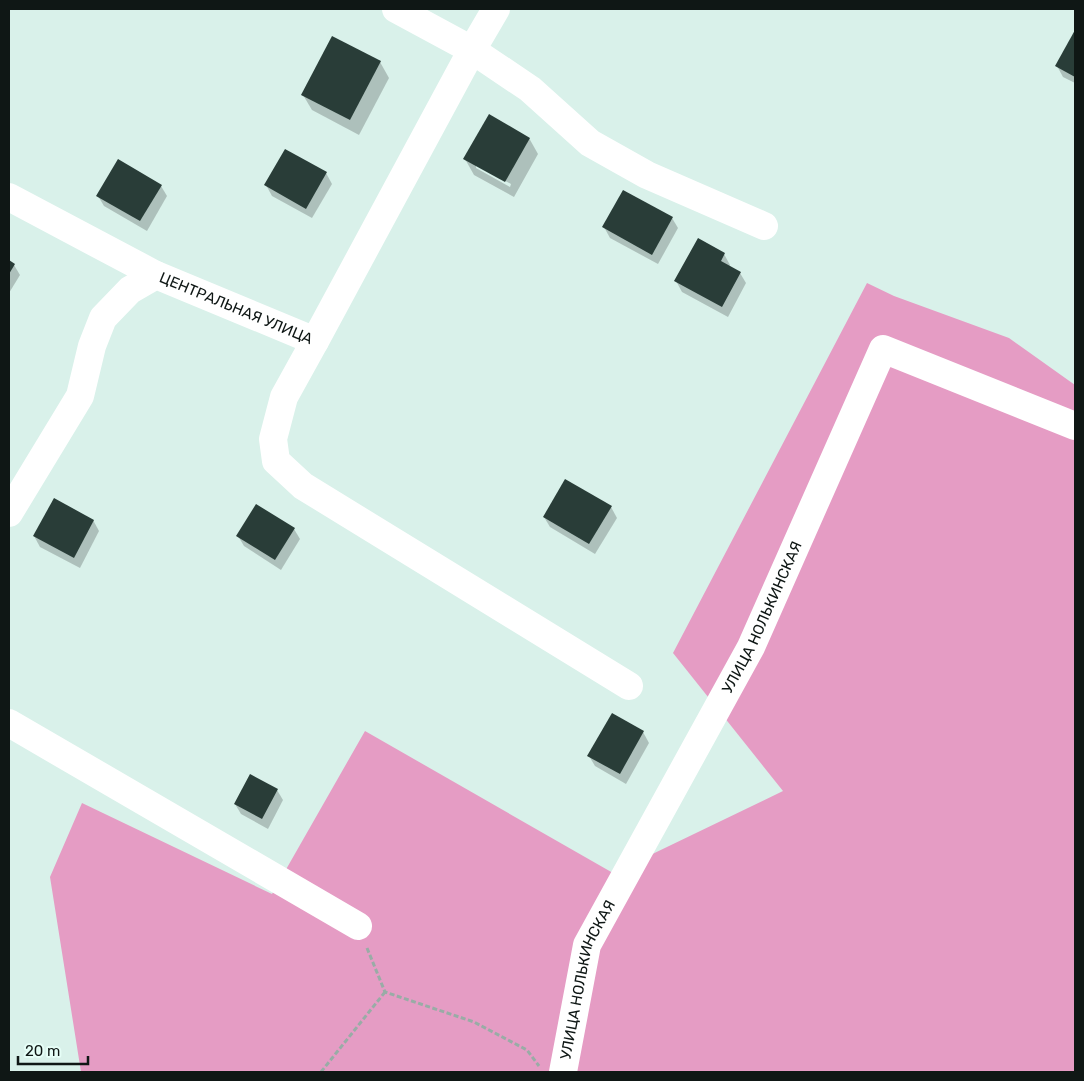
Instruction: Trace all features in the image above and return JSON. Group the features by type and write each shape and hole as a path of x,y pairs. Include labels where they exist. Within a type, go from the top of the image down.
{"street":[{"path":"396,9 472,50 530,89 590,143 647,175 764,226"},
{"name":"ЦЕНТРАЛЬНАЯ УЛИЦА","path":"9,512 80,396 92,346 103,318 130,290 156,275 315,341 496,9"},
{"path":"9,197 156,275"},
{"path":"315,341 284,397 273,439 276,461 303,486 629,686"},
{"name":"УЛИЦА НОЛЬКИНСКАЯ","path":"563,1072 587,945 751,647 882,349 1075,426"},
{"path":"9,723 358,926"}],"path":[{"path":"358,926 385,992 474,1022 527,1050 544,1072"},
{"path":"321,1072 385,992"}],"shaded area":[{"path":"867,283 894,296 1009,338 1075,385 1075,1072 81,1072 50,877 82,803 272,894 365,731 613,873 783,791 673,653"}],"building":[{"path":"1075,30 1075,77 1055,66"},
{"path":"332,36 381,61 350,120 301,95"},
{"path":"489,114 530,138 505,182 463,159"},
{"path":"285,149 327,172 306,209 264,185"},
{"path":"118,159 162,185 140,221 96,196"},
{"path":"623,190 673,217 652,255 602,227"},
{"path":"698,238 725,253 721,261 741,272 722,307 674,281"},
{"path":"9,260 15,264 9,274"},
{"path":"565,479 612,506 589,544 543,517"},
{"path":"54,498 94,520 74,558 33,536"},
{"path":"256,504 295,528 275,560 236,536"},
{"path":"612,713 644,731 620,774 587,756"},
{"path":"250,774 278,789 262,819 234,804"}]}
